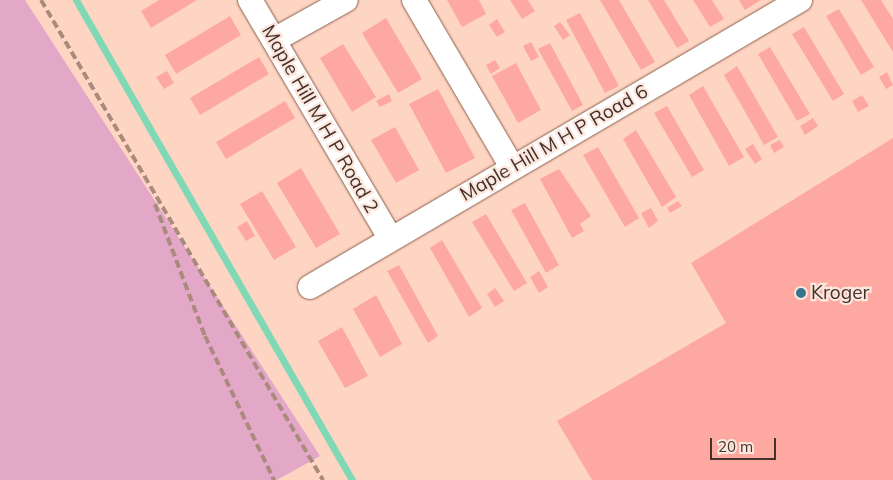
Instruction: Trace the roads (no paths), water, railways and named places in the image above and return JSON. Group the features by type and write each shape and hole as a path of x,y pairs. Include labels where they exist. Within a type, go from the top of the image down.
{"street":[{"name":"Maple Hill M H P Road 2","path":"250,0 390,238"},
{"path":"274,40 346,0"},
{"path":"414,0 512,167"},
{"name":"Maple Hill M H P Road 6","path":"310,287 390,238 800,0"}],"waterway":[{"path":"76,0 352,480"}],"railway":[{"path":"41,0 323,480"},
{"path":"155,204 205,336 274,480"}],"place":[{"name":"Kroger","path":"801,293"}]}
